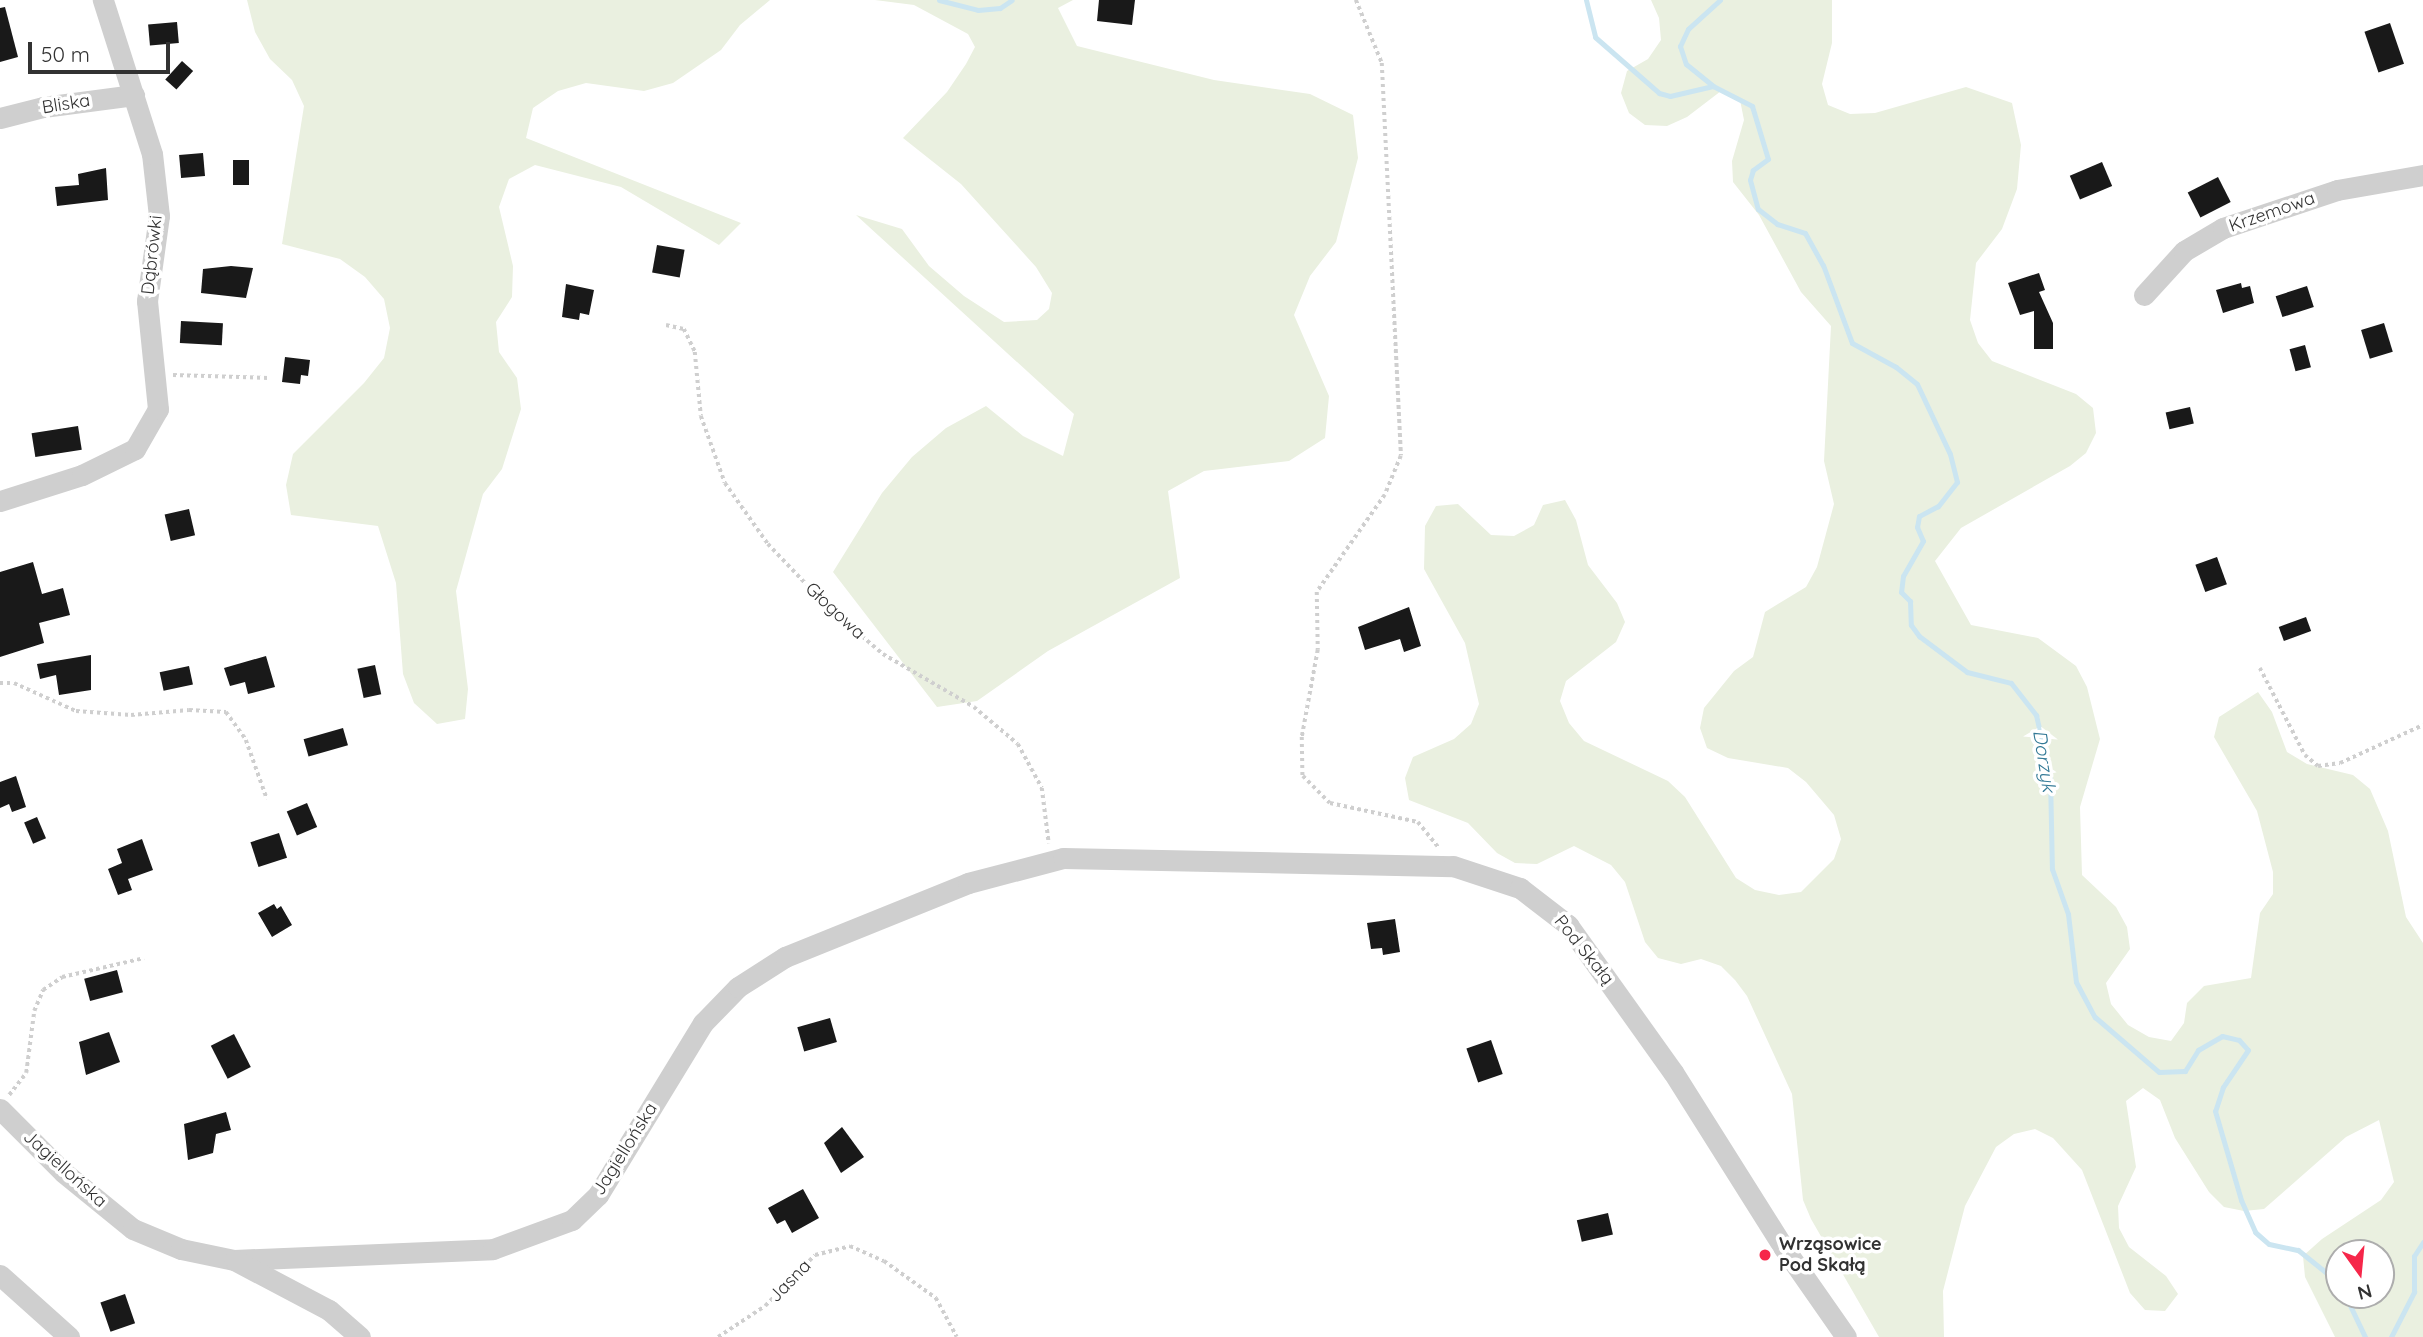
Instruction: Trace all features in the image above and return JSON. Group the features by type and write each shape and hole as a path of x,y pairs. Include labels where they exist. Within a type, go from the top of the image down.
{"street":[{"name":"Dąbrówki","path":"0,501 82,475 135,449 158,409 146,301 159,216 152,154 103,0"},
{"name":"Bliska","path":"0,118 43,107 134,95"},
{"name":"Krzemowa","path":"2144,295 2184,251 2223,228 2337,190 2423,175"},
{"name":"Pod Skałą","path":"1057,859 1453,866 1520,888 1568,925 1673,1072 1784,1248 1846,1337"},
{"name":"Jagiellońska","path":"0,1109 63,1172 133,1229 181,1249 234,1260 493,1249 572,1220 598,1195 703,1023 737,987 785,957 968,883 1057,859"},
{"path":"234,1260 329,1310 360,1337"},
{"path":"0,1275 69,1337"}],"path":[{"path":"1356,0 1382,63 1401,457 1385,495 1317,592 1318,650 1302,737 1303,776 1330,803 1418,822 1453,866"},
{"name":"Głogowa","path":"666,325 684,329 695,352 701,416 725,484 768,544 830,610 883,654 974,707 1018,744 1042,788 1057,859"},
{"path":"154,375 268,379"},
{"path":"2260,668 2305,755 2318,766 2340,763 2423,725"},
{"path":"0,683 14,683 76,711 131,715 189,710 226,712 246,740 267,799"},
{"path":"0,1101 26,1073 34,1011 50,983 144,958"},
{"name":"Jasna","path":"718,1337 765,1306 816,1255 850,1246 884,1261 936,1298 957,1337"}],"green space":[{"path":"247,0 770,0 740,25 721,50 673,83 644,91 586,83 558,91 533,108 526,138 741,223 719,245 621,187 535,165 509,179 499,207 513,266 512,297 496,322 499,352 517,378 521,409 502,469 483,494 456,591 468,689 465,719 437,724 414,703 403,674 396,583 378,526 291,515 286,485 293,454 364,383 384,358 390,328 384,299 365,277 340,259 282,244 304,106 292,80 270,59 255,32"},
{"path":"875,0 1073,0 1058,8 1077,46 1214,80 1310,94 1353,115 1358,158 1336,242 1310,276 1294,315 1329,396 1325,438 1289,461 1204,471 1168,491 1180,578 1048,651 977,701 937,707 833,572 882,493 912,457 946,428 986,406 1023,436 1063,456 1074,414 856,215 902,229 929,266 964,296 1004,322 1037,320 1049,309 1052,293 1036,267 961,184 903,138 947,92 966,64 975,47 968,34 914,5"},
{"path":"1651,0 1832,0 1832,43 1822,84 1828,105 1850,114 1875,113 1966,87 2012,103 2021,145 2017,189 2002,229 1976,263 1970,320 1978,343 1992,361 2076,394 2093,408 2096,433 2086,453 2070,466 1961,528 1935,561 1971,625 2038,638 2076,666 2087,687 2100,739 2080,807 2082,875 2116,907 2127,927 2130,949 2106,983 2111,1004 2128,1025 2149,1037 2171,1041 2184,1023 2187,1003 2204,986 2251,978 2260,913 2273,894 2273,872 2257,811 2214,737 2219,717 2258,692 2272,712 2287,752 2307,764 2353,775 2370,789 2388,831 2406,917 2423,943 2423,1337 2335,1337 2305,1277 2303,1256 2322,1239 2381,1200 2394,1182 2379,1120 2346,1137 2264,1209 2244,1211 2224,1207 2209,1192 2175,1138 2160,1100 2143,1088 2126,1101 2136,1167 2118,1206 2119,1228 2129,1247 2166,1276 2178,1294 2165,1311 2145,1310 2130,1293 2082,1170 2053,1138 2035,1129 2014,1134 1996,1147 1965,1206 1943,1291 1944,1337 1879,1337 1811,1219 1803,1200 1792,1094 1747,996 1735,980 1721,966 1701,959 1681,964 1658,958 1645,942 1625,882 1611,865 1574,846 1537,864 1515,863 1497,853 1468,823 1409,800 1405,778 1413,757 1454,739 1471,724 1479,704 1465,643 1424,569 1425,526 1436,506 1458,504 1491,535 1514,536 1534,525 1543,505 1565,500 1576,520 1588,565 1617,603 1625,622 1616,642 1566,681 1560,701 1569,723 1584,741 1668,781 1685,797 1736,878 1755,890 1779,895 1801,892 1834,859 1841,839 1834,815 1806,782 1788,768 1728,758 1707,748 1700,728 1704,708 1734,671 1753,657 1765,612 1806,587 1817,567 1834,504 1824,461 1831,326 1801,292 1759,215 1733,182 1732,161 1744,120 1740,100 1721,91 1687,117 1667,126 1645,125 1629,113 1621,93 1627,71 1648,59 1661,40 1659,18"}],"building":[{"path":"1099,0 1135,0 1132,25 1097,21"},
{"path":"5,7 18,57 0,62 0,8"},
{"path":"177,22 179,43 150,45 148,25"},
{"path":"2390,23 2404,64 2378,72 2364,32"},
{"path":"182,61 193,71 176,90 165,80"},
{"path":"203,153 205,176 181,178 179,155"},
{"path":"233,160 249,160 249,185 233,185"},
{"path":"2102,162 2112,186 2080,200 2070,176"},
{"path":"106,168 108,200 57,206 55,187 79,185 78,174"},
{"path":"2218,177 2231,202 2200,217 2188,192"},
{"path":"657,245 685,250 680,277 652,273"},
{"path":"231,266 253,268 246,298 201,293 203,269"},
{"path":"2039,273 2045,290 2039,292 2053,323 2053,349 2034,349 2034,311 2020,315 2008,283"},
{"path":"2241,283 2242,288 2250,286 2254,303 2223,313 2216,290"},
{"path":"566,284 594,290 589,315 580,313 579,320 562,317"},
{"path":"2307,286 2314,307 2282,317 2276,296"},
{"path":"181,321 223,323 222,345 180,343"},
{"path":"2384,323 2393,352 2370,359 2361,330"},
{"path":"2305,345 2311,367 2295,371 2290,349"},
{"path":"285,357 310,360 308,376 301,375 300,384 282,382"},
{"path":"2190,407 2194,424 2169,429 2166,413"},
{"path":"78,426 82,450 35,457 32,433"},
{"path":"189,509 195,535 171,541 165,515"},
{"path":"2217,557 2227,584 2205,592 2195,565"},
{"path":"33,562 42,594 63,588 70,615 39,623 44,643 0,657 0,572"},
{"path":"1409,607 1421,646 1404,652 1400,639 1365,650 1358,627"},
{"path":"2306,617 2311,631 2284,641 2279,627"},
{"path":"91,655 91,690 59,695 56,675 40,679 37,664"},
{"path":"266,656 275,687 248,694 245,682 230,686 224,668"},
{"path":"375,665 381,694 364,698 357,669"},
{"path":"189,666 193,685 164,691 160,672"},
{"path":"343,728 348,745 309,757 304,739"},
{"path":"16,776 26,807 12,812 9,804 0,808 0,782"},
{"path":"307,803 317,827 297,836 287,812"},
{"path":"37,817 46,838 33,844 24,822"},
{"path":"279,833 287,858 259,867 250,842"},
{"path":"142,839 153,870 128,879 132,890 118,895 108,869 122,863 117,849"},
{"path":"274,904 277,909 281,906 292,925 272,937 258,913"},
{"path":"1395,919 1400,952 1383,955 1382,948 1371,949 1367,923"},
{"path":"117,970 123,992 90,1001 84,979"},
{"path":"830,1018 837,1042 804,1051 797,1027"},
{"path":"109,1032 120,1062 86,1075 79,1042"},
{"path":"234,1034 251,1067 228,1079 211,1046"},
{"path":"1491,1040 1503,1074 1478,1083 1466,1048"},
{"path":"226,1112 231,1130 216,1134 213,1153 188,1160 184,1124"},
{"path":"842,1127 864,1157 841,1173 824,1143"},
{"path":"803,1189 819,1218 792,1233 785,1220 777,1224 768,1208"},
{"path":"1608,1213 1613,1234 1582,1242 1577,1220"},
{"path":"125,1294 135,1323 111,1332 100,1302"}],"waterway":[{"path":"939,0 978,10 1000,8 1012,0"},
{"path":"1586,0 1595,37 1659,93 1670,96 1713,86"},
{"name":"Dorzyk","path":"1720,0 1688,29 1680,46 1686,64 1713,86 1752,106 1768,159 1753,170 1750,180 1758,209 1777,224 1805,233 1823,265 1852,343 1896,367 1917,384 1950,454 1957,482 1938,506 1919,516 1917,527 1923,541 1903,576 1901,592 1910,601 1911,625 1919,636 1967,672 2011,683 2036,715 2050,777 2052,869 2068,914 2076,982 2095,1017 2159,1072 2185,1071 2198,1050 2222,1036 2239,1040 2248,1050 2223,1087 2215,1111 2241,1200 2255,1232 2269,1244 2298,1250 2325,1272"},
{"path":"2391,1337 2414,1292 2414,1256 2423,1242"},
{"name":"Dorzyk","path":"2352,1309 2365,1337"}],"place":[{"name":"Wrząsowice Pod Skałą","path":"1765,1255"}]}
